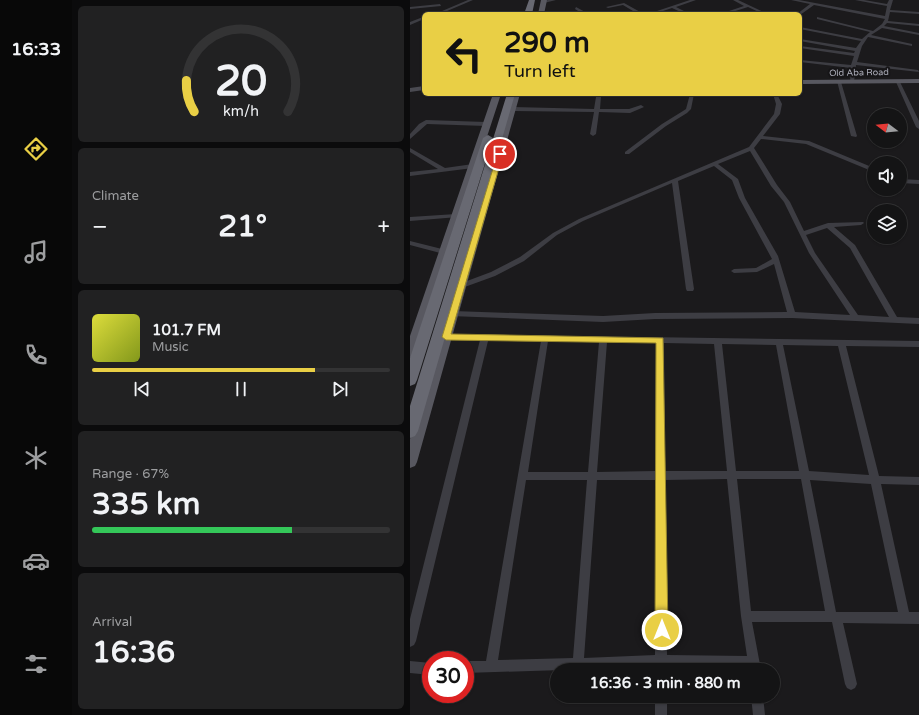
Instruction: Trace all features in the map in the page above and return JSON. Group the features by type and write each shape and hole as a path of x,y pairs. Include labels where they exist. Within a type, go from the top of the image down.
{"highway":[{"path":"529,12 532,0"},
{"path":"537,12 542,1"},
{"path":"410,380 501,96"},
{"path":"410,432 514,96"}],"main road":[{"path":"526,12 529,0"},
{"path":"540,12 542,1"},
{"name":"Old Aba Road","path":"802,82 918,81"},
{"path":"410,353 496,96"},
{"path":"410,462 513,109 515,96"}],"street":[{"path":"444,12 471,0"},
{"path":"542,1 554,0"},
{"path":"656,12 694,0"},
{"path":"735,0 761,12"},
{"path":"793,0 886,20 919,25"},
{"path":"852,82 856,55 863,40 881,27 886,20 889,11 889,2 857,0"},
{"path":"410,8 440,2 439,12"},
{"path":"608,7 624,4 638,12"},
{"path":"802,12 813,4"},
{"path":"728,12 747,6"},
{"path":"672,7 683,12"},
{"path":"576,8 583,12"},
{"path":"889,11 919,13"},
{"path":"818,18 873,32"},
{"path":"410,24 422,19"},
{"path":"881,27 919,34"},
{"path":"802,28 863,40"},
{"path":"867,36 910,45"},
{"path":"802,40 858,50"},
{"path":"802,47 856,55"},
{"path":"802,61 918,71"},
{"path":"918,81 919,65"},
{"path":"839,82 854,136"},
{"path":"898,82 919,127"},
{"path":"410,90 422,88"},
{"path":"593,134 599,96"},
{"path":"627,153 664,125 685,112 688,109 691,96"},
{"path":"462,286 492,274 522,259 555,234 581,220 751,148 761,137 777,114 779,104 776,96"},
{"path":"513,109 630,111 641,107"},
{"path":"410,137 421,124 426,122 486,124"},
{"path":"761,137 807,142 867,167"},
{"path":"751,148 774,186 788,202 812,253 855,317"},
{"path":"410,150 444,170"},
{"path":"715,164 735,179 742,198 775,260 792,315"},
{"path":"410,174 473,166"},
{"path":"675,181 690,289"},
{"path":"907,181 919,182"},
{"path":"410,220 456,216"},
{"path":"802,234 828,225 861,222"},
{"path":"828,225 853,247 894,319"},
{"path":"410,243 444,252"},
{"path":"734,271 757,270 775,260"},
{"path":"453,314 603,319 655,316 792,315 919,321"},
{"path":"446,337 919,344"},
{"path":"410,641 485,337"},
{"path":"491,665 545,338"},
{"path":"578,662 603,339"},
{"path":"660,340 662,663"},
{"path":"718,341 746,616 754,663"},
{"path":"779,342 804,475 834,617 851,684"},
{"path":"841,343 875,480 905,618"},
{"path":"522,476 592,474 661,476 731,474 804,475 875,480 919,481"},
{"path":"746,616 919,618"},
{"path":"474,666 578,662 606,663"},
{"path":"410,667 422,669"},
{"path":"661,703 661,715"},
{"path":"758,703 759,715"}],"route":[{"path":"500,154 446,337 660,340 662,630"}]}
